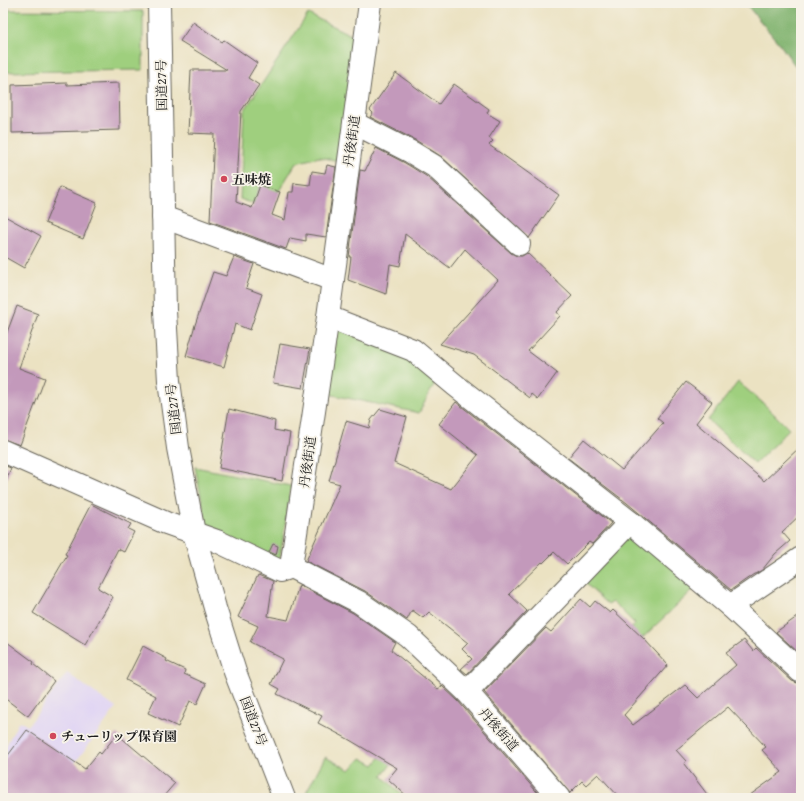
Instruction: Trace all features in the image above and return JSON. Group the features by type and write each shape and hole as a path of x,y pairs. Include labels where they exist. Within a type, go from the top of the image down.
{"main road":[{"name":"国道27号","path":"159,3 165,311 169,381 178,448 194,533 214,608 236,672 284,798"},
{"name":"丹後街道","path":"370,3 328,317 292,567 358,602 408,636 467,692 559,798"},
{"path":"354,122 434,166 519,244"},
{"path":"163,217 333,280"},
{"path":"328,317 413,350 455,386 630,522 730,606 801,672"},
{"path":"3,451 166,524 217,541 280,571 292,567"},
{"path":"467,692 630,522"},
{"path":"730,606 801,558"}],"shaded area":[{"name":"チューリップ保育園","path":"67,673 116,708 68,772 3,798 3,745 6,746 19,721 28,726"}],"green space":[{"path":"745,3 801,3 801,74 781,46"},
{"path":"3,10 143,11 143,70 3,72"},
{"path":"308,14 355,37 340,161 319,157 296,163 268,209 240,199 244,111"},
{"path":"337,328 409,355 437,379 419,413 328,394"},
{"path":"738,382 763,403 789,429 755,464 708,420"},
{"path":"195,467 291,486 279,564 208,531"},
{"path":"630,530 697,586 636,644 627,634 635,624 613,602 608,605 582,580"},
{"path":"386,750 396,758 382,776 406,798 303,798 325,757 350,770 361,758 374,765"}],"building":[{"path":"193,22 222,42 224,40 257,63 248,78 259,85 241,111 236,202 252,208 260,185 280,192 272,215 285,220 289,192 293,192 294,183 310,185 312,171 325,173 327,165 336,167 326,237 306,234 306,241 290,238 286,249 210,221 214,134 188,133 191,70 227,70 180,41"},
{"path":"396,73 439,104 454,84 489,109 487,113 500,121 489,138 493,141 489,145 559,195 529,238 442,157 417,141 370,117 373,113 370,110"},
{"path":"67,83 67,85 119,83 120,130 12,133 12,85"},
{"path":"376,148 426,176 511,253 517,256 522,256 527,253 572,296 557,312 560,316 528,351 557,373 538,399 532,394 530,398 474,355 440,344 498,280 465,249 450,268 405,234 400,266 390,264 386,294 348,280 351,257 349,257 360,170 365,171"},
{"path":"60,187 97,203 83,239 45,223"},
{"path":"3,215 41,236 24,268 3,256"},
{"path":"234,257 254,264 246,288 262,294 250,330 235,324 224,367 186,356 213,272 226,276"},
{"path":"17,306 38,314 19,368 45,378 20,445 3,439 3,343"},
{"path":"280,344 310,349 303,388 273,383"},
{"path":"686,382 712,402 696,423 764,481 801,446 801,514 782,532 790,541 775,554 762,570 731,590 627,503 568,458 584,439 622,470 663,423 657,418"},
{"path":"456,402 611,523 592,544 589,542 567,564 554,552 509,594 527,611 467,674 461,669 472,659 462,649 468,643 429,612 423,618 412,610 407,620 365,591 306,561 340,484 329,481 346,421 369,428 371,420 380,409 407,417 394,463 451,489 478,455 439,424"},
{"path":"229,409 275,421 274,430 290,433 282,481 219,468"},
{"path":"3,465 11,468 5,483 3,483"},
{"path":"91,504 131,524 128,529 134,532 124,552 118,549 98,588 113,597 85,645 33,613 67,555 65,554"},
{"path":"273,544 278,546 276,555 269,552"},
{"path":"258,575 273,581 268,616 288,620 299,585 353,613 395,642 391,650 438,689 442,686 458,701 542,798 409,798 388,779 397,768 318,723 322,716 277,694 280,689 271,684 283,659 250,642 258,626 238,617"},
{"path":"581,599 590,607 595,601 610,613 613,610 644,639 668,665 624,715 633,725 685,685 698,698 736,665 726,653 744,640 753,651 756,648 792,681 801,684 801,798 746,798 782,772 762,750 766,747 728,707 676,750 686,761 684,764 710,798 620,798 598,774 586,785 582,781 570,793 484,692 546,628 551,632"},
{"path":"801,614 801,655 776,632"},
{"path":"3,639 34,662 33,664 54,681 28,716 3,697"},
{"path":"143,646 167,659 166,661 185,670 184,674 206,684 197,704 190,701 178,727 148,713 156,696 126,680"},
{"path":"27,730 85,769 99,752 101,754 117,734 175,783 162,798 3,798 3,762"}],"place":[{"name":"五味焼","path":"224,179"},
{"name":"チューリップ保育園","path":"53,736"}]}
